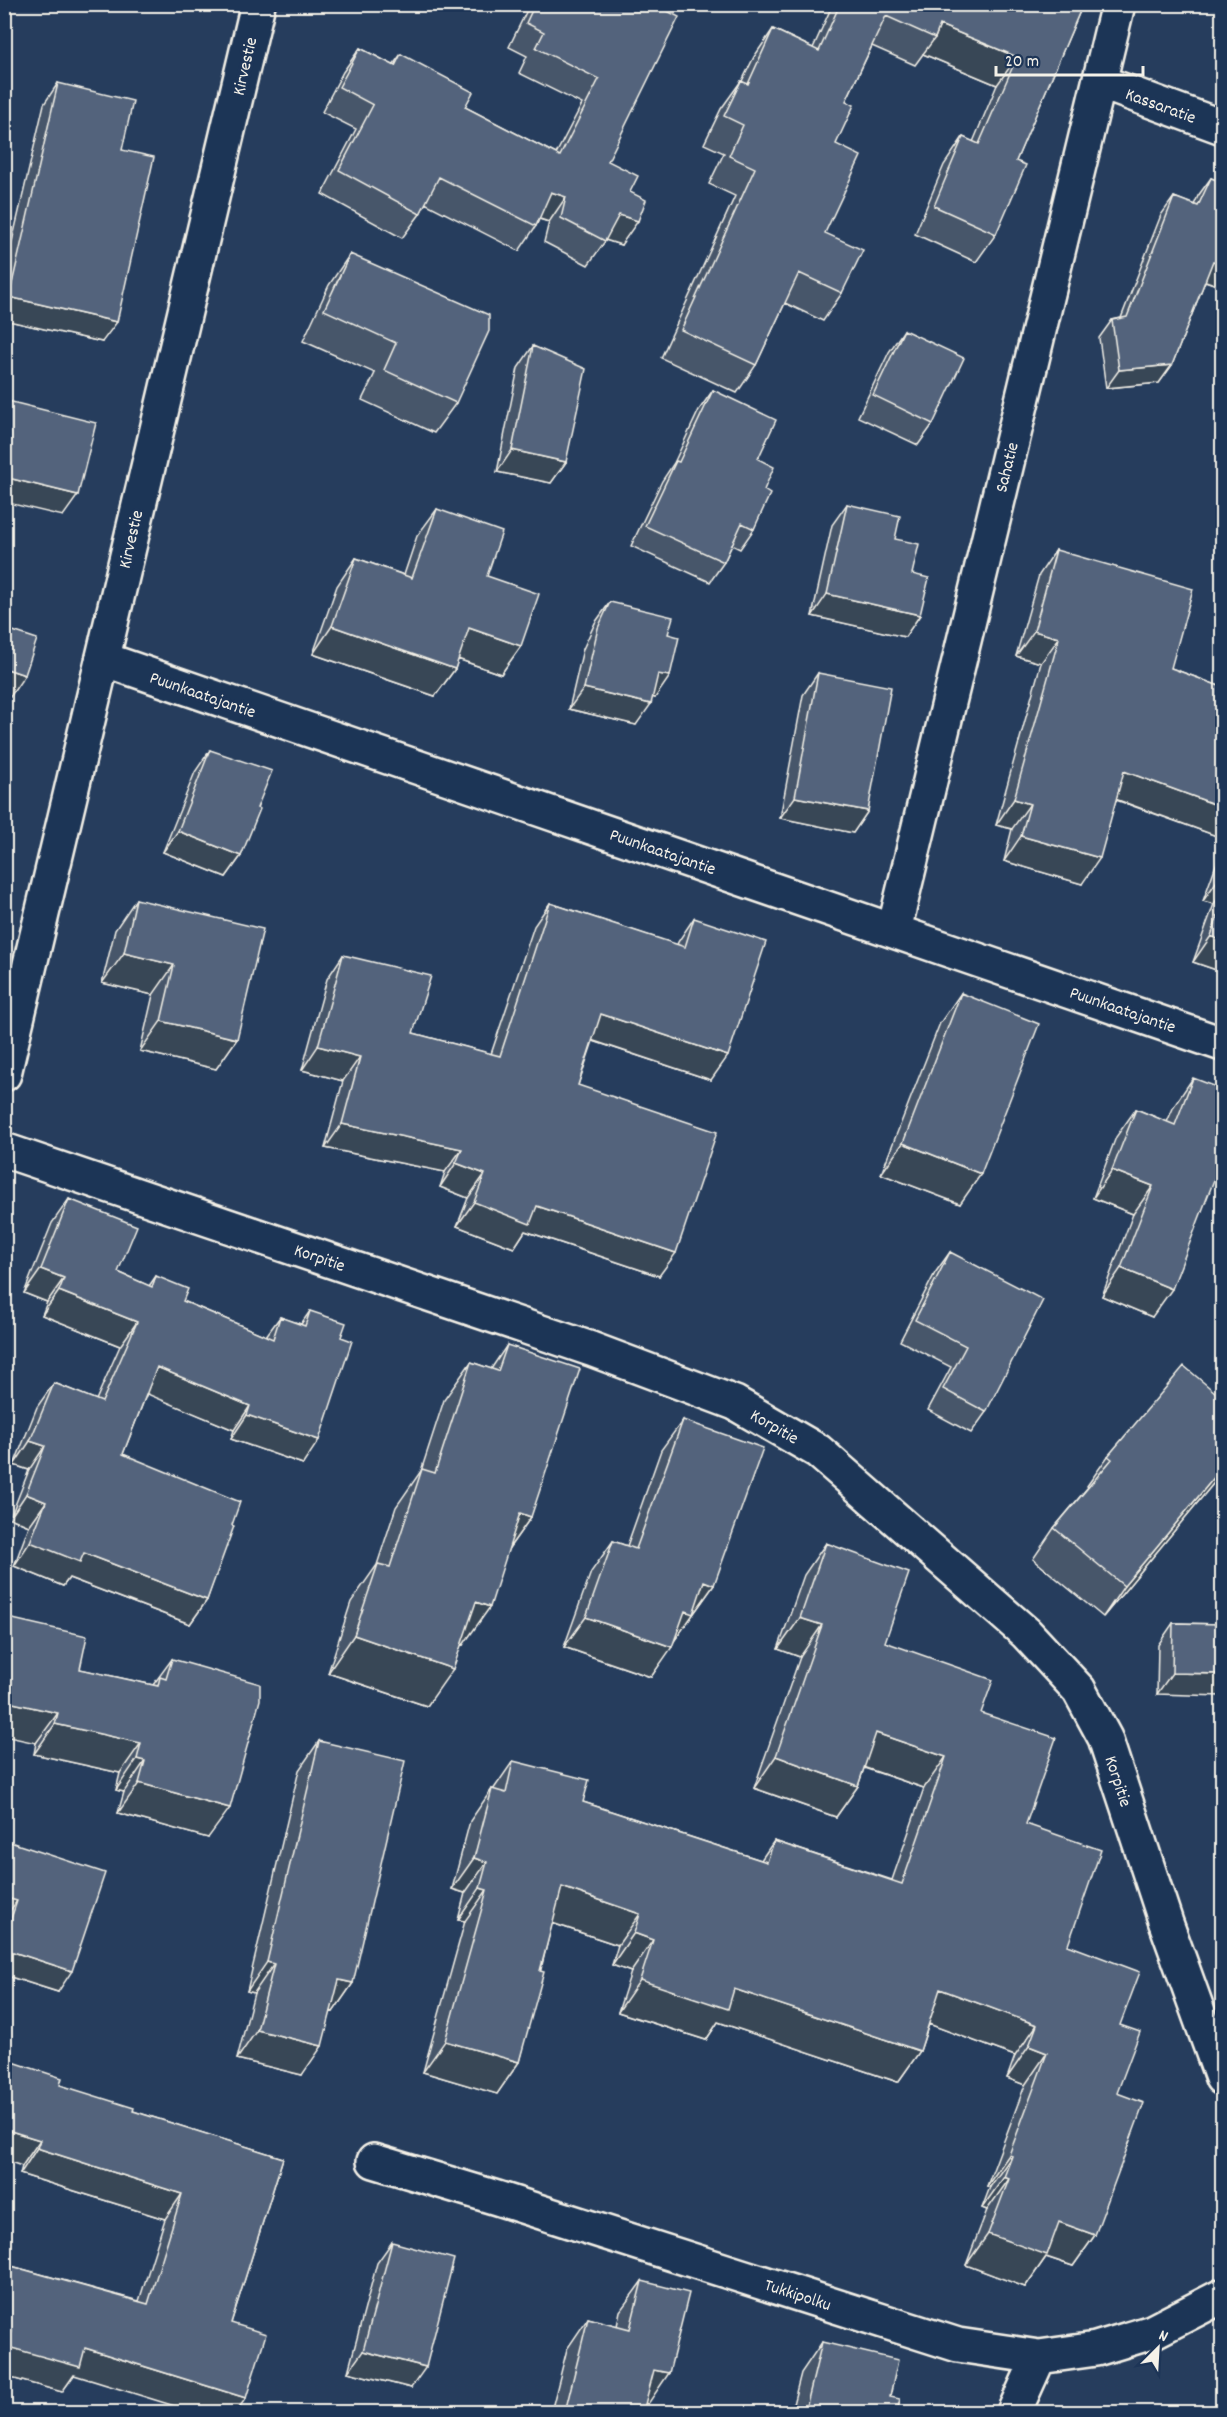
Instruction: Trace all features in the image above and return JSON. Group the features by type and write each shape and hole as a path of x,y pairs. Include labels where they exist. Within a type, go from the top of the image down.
{"street":[{"name":"Kirvestie","path":"4,1074 258,4"},
{"name":"Sahatie","path":"894,930 1118,4"},
{"name":"Kassaratie","path":"1100,82 1222,127"},
{"name":"Puunkaatajantie","path":"103,659 1222,1044"},
{"name":"Korpitie","path":"4,1150 541,1332 657,1374 735,1403 818,1451 1026,1633 1079,1690 1105,1738 1166,1923 1222,2078"},
{"name":"Tukkipolku","path":"374,2161 508,2201 958,2345 1040,2357 1095,2349 1152,2332 1222,2296"},
{"path":"1014,2412 1040,2357"}],"building":[{"path":"535,4 654,4 679,17 608,161 638,176 630,192 646,200 638,221 619,215 605,241 561,218 566,197 551,192 536,226 439,177 420,214 339,170 373,105 339,87 360,48 395,66 401,54 473,92 465,107 560,156 599,79 536,48 544,32 526,23"},
{"path":"840,4 1083,4 1016,161 1026,165 996,234 934,206 963,137 979,144 1017,57 940,25 935,38 886,16 846,101 854,105 836,144 861,156 825,233 863,250 842,293 799,273 756,365 681,330 755,168 729,156 743,125 724,116 741,81 748,84 773,29 819,51"},
{"path":"58,83 133,101 122,150 154,157 117,322 9,297"},
{"path":"1211,178 1222,182 1222,264 1213,261 1172,365 1119,370 1112,320 1127,317 1174,197 1198,206"},
{"path":"350,254 489,315 489,331 456,403 384,370 396,343 324,310"},
{"path":"904,330 964,358 933,424 873,395"},
{"path":"533,346 586,369 566,462 512,450"},
{"path":"713,390 776,420 758,459 774,467 764,490 770,494 754,529 742,523 724,562 645,526"},
{"path":"4,400 96,423 78,495 4,477"},
{"path":"847,504 900,516 895,539 919,544 912,574 929,578 920,615 827,594"},
{"path":"437,509 502,532 487,576 539,594 521,646 469,628 455,669 332,626 356,558 412,578"},
{"path":"1056,550 1193,589 1171,668 1222,687 1222,807 1124,771 1100,858 1021,836 1030,804 1014,799 1059,638 1034,631"},
{"path":"610,602 673,617 668,634 679,637 670,676 658,674 651,704 584,688 598,628"},
{"path":"4,628 37,639 25,675 4,668"},
{"path":"818,673 891,687 868,811 795,797"},
{"path":"210,750 272,771 241,856 178,831"},
{"path":"136,899 263,929 237,1039 161,1021 174,965 124,953"},
{"path":"550,903 685,947 694,918 766,942 728,1056 601,1014 578,1085 717,1132 676,1253 537,1206 530,1224 474,1202 485,1174 456,1163 462,1149 342,1124 360,1057 318,1046 343,955 431,976 413,1033 500,1056"},
{"path":"1222,904 1222,941 1211,936"},
{"path":"961,993 1039,1024 981,1174 903,1143"},
{"path":"1193,1078 1222,1089 1222,1159 1172,1289 1121,1268 1153,1186 1112,1170 1136,1109 1175,1125"},
{"path":"69,1199 137,1226 118,1272 152,1287 156,1276 188,1289 183,1301 273,1339 280,1317 305,1326 310,1311 346,1323 341,1337 352,1341 319,1440 247,1415 250,1406 157,1367 123,1454 240,1502 232,1525 234,1526 207,1600 84,1553 80,1562 30,1542 46,1502 26,1494 45,1446 30,1441 54,1383 102,1402 137,1322 59,1291 64,1278 41,1269"},
{"path":"950,1252 1043,1300 986,1412 943,1389 966,1346 915,1320"},
{"path":"507,1345 580,1369 531,1517 520,1513 490,1607 476,1602 453,1669 354,1635 378,1564 390,1567 422,1469 435,1473 471,1362 498,1371"},
{"path":"1184,1366 1222,1398 1222,1468 1124,1586 1054,1528 1112,1459 1108,1456"},
{"path":"683,1420 763,1448 714,1585 704,1581 693,1614 685,1611 672,1647 586,1617 613,1541 636,1549"},
{"path":"826,1543 909,1573 885,1642 993,1680 981,1713 1056,1738 1026,1824 1101,1850 1068,1945 1140,1972 1120,2025 1140,2032 1117,2093 1144,2103 1095,2235 1059,2222 1047,2255 988,2234 1009,2179 1004,2177 1012,2156 1009,2155 1047,2053 1029,2046 1037,2025 940,1989 920,2051 734,1989 728,2009 640,1980 653,1940 634,1933 640,1914 562,1887 540,1971 544,1972 519,2062 445,2041 487,1890 480,1888 487,1862 474,1858 492,1789 506,1793 513,1761 589,1780 583,1802 767,1862 774,1841 902,1884 946,1757 876,1733 858,1786 776,1756 822,1625 800,1618"},
{"path":"4,1617 87,1636 80,1669 158,1686 160,1677 166,1679 172,1659 260,1684 260,1700 230,1808 139,1783 145,1761 137,1759 141,1743 55,1724 58,1713 4,1701"},
{"path":"1173,1623 1222,1624 1222,1674 1172,1673"},
{"path":"319,1741 405,1761 353,1983 339,1980 322,2046 257,2030 274,1964 267,1962"},
{"path":"4,1840 105,1873 72,1971 4,1949 4,1939 17,1901 4,1897"},
{"path":"4,2059 62,2078 60,2085 134,2108 133,2111 283,2158 231,2323 266,2334 246,2398 85,2348 80,2367 8,2347 12,2331 4,2329 4,2264 148,2304 182,2194 37,2148 40,2140 4,2129"},
{"path":"392,2242 454,2259 426,2367 363,2351"},
{"path":"642,2281 689,2293 669,2373 654,2370 643,2412 565,2412 588,2318 630,2329"},
{"path":"822,2342 898,2360 890,2397 900,2399 897,2412 805,2412"}]}
